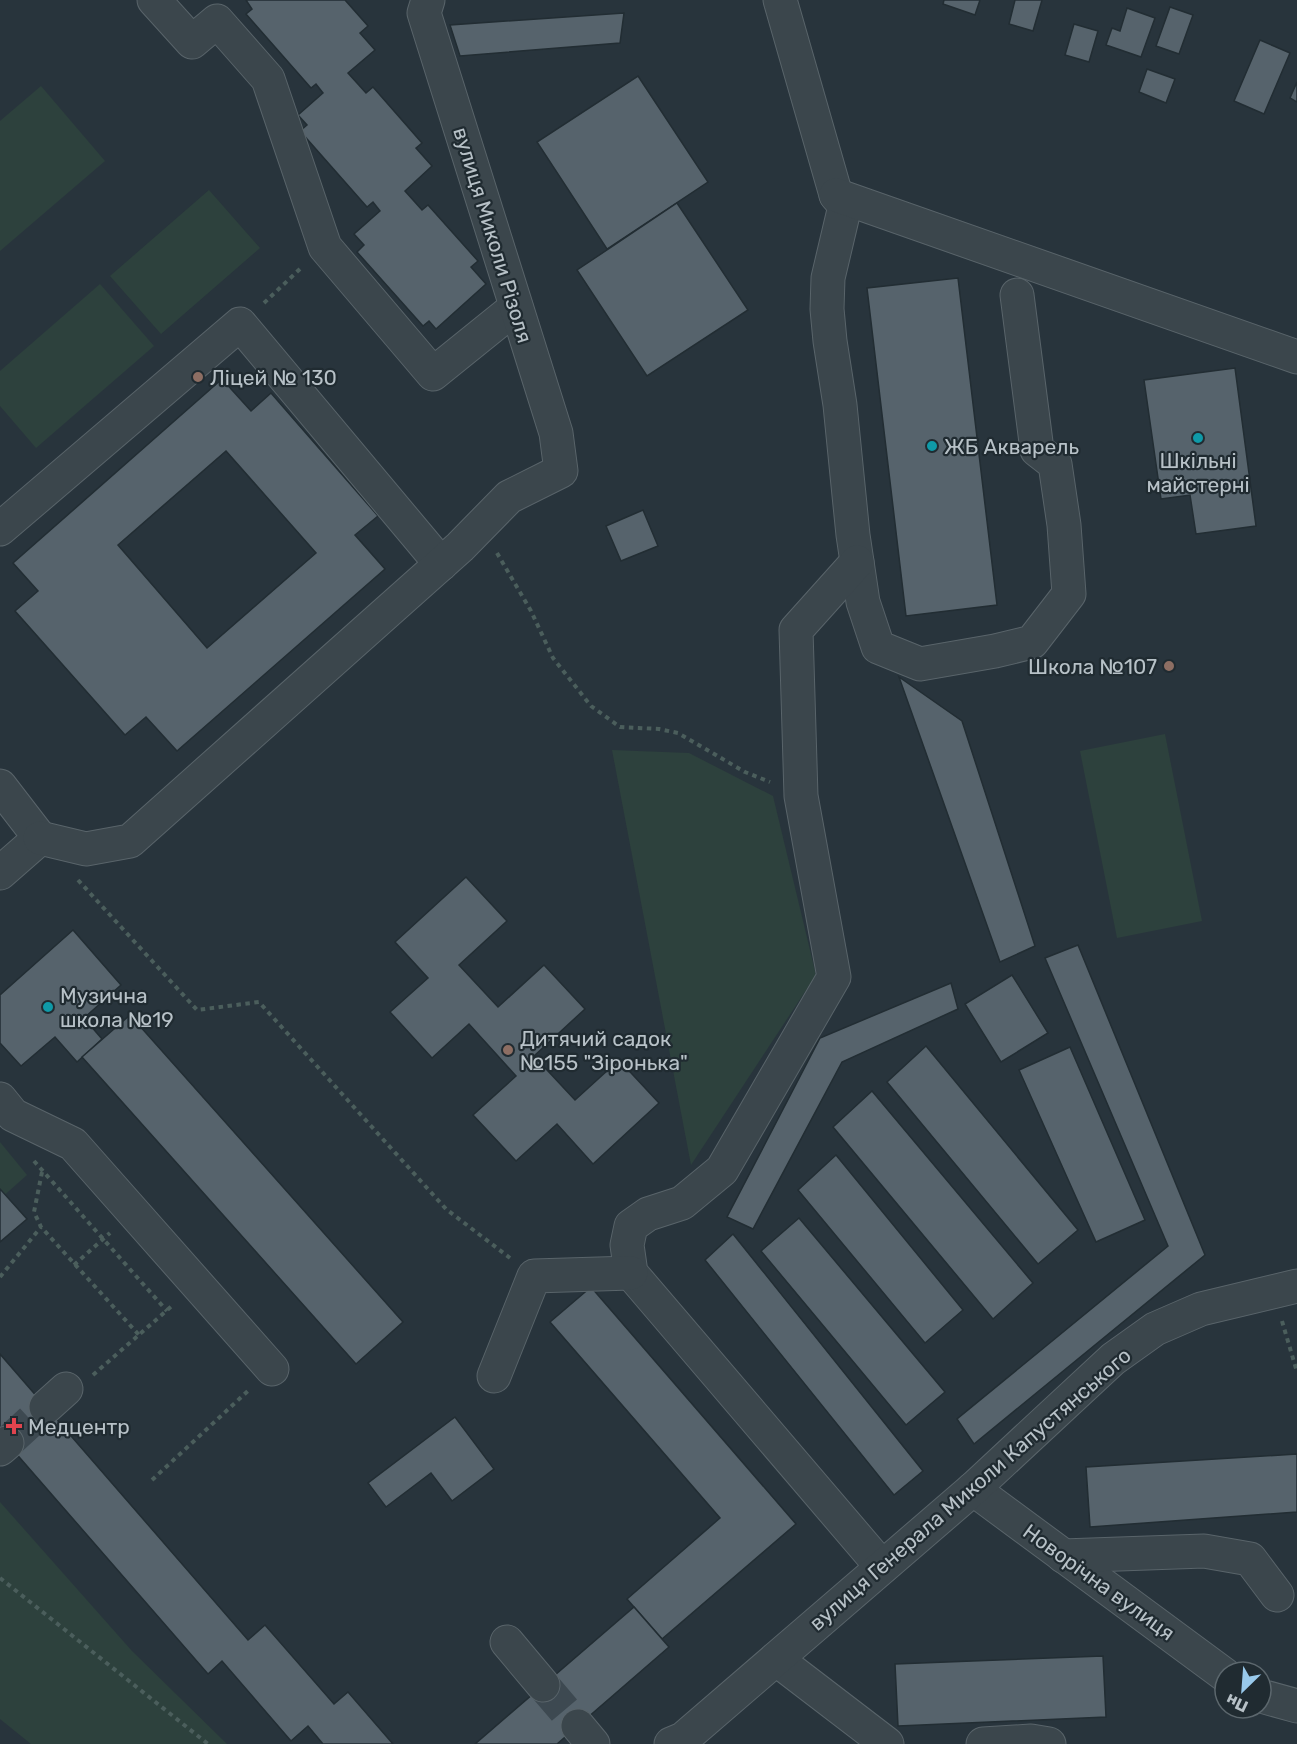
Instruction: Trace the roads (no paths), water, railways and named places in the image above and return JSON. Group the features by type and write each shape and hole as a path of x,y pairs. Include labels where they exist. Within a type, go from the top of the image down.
{"street":[{"path":"154,0 192,42 217,21 268,79 326,247 433,374 516,306"},
{"path":"780,0 836,195 845,206 828,278 827,309 863,602 878,647 920,664 1032,642 1070,594 1064,525 1055,464 1037,450 1017,295"},
{"name":"вулиця Миколи Різоля","path":"424,4 556,433 561,471 509,497 441,564"},
{"path":"836,195 1297,357"},
{"path":"0,529 240,324 441,564 130,841 86,849 40,838 0,786"},
{"path":"857,562 796,630 801,796 834,977 722,1170 682,1203 648,1214 632,1226 627,1245 631,1273 882,1567"},
{"path":"0,873 40,838"},
{"path":"0,1099 13,1115 73,1144 272,1369"},
{"path":"494,1376 534,1276 631,1273"},
{"name":"вулиця Генерала Миколи Капустянського","path":"671,1744 683,1739 973,1490 1113,1359 1155,1329 1201,1309 1285,1289"},
{"name":"Новорічна вулиця","path":"973,1490 1213,1666"},
{"path":"1063,1556 1204,1551 1250,1559 1277,1595"},
{"path":"507,1642 543,1685"},
{"path":"776,1659 887,1744"},
{"path":"1273,1699 1297,1706"},
{"path":"984,1744 1031,1741 1049,1744"}],"tunnel":[{"path":"7,1443 46,1407"},
{"path":"543,1685 578,1726"}],"place":[{"name":"Ліцей № 130","path":"198,377"},
{"name":"Шкільні майстерні","path":"1198,438"},
{"name":"ЖБ Акварель","path":"932,446"},
{"name":"Школа №107","path":"1169,666"},
{"name":"Музична школа №19","path":"48,1007"},
{"name":"Дитячий садок №155 \"Зіронька\"","path":"508,1050"},
{"name":"Медцентр","path":"14,1426"}]}
